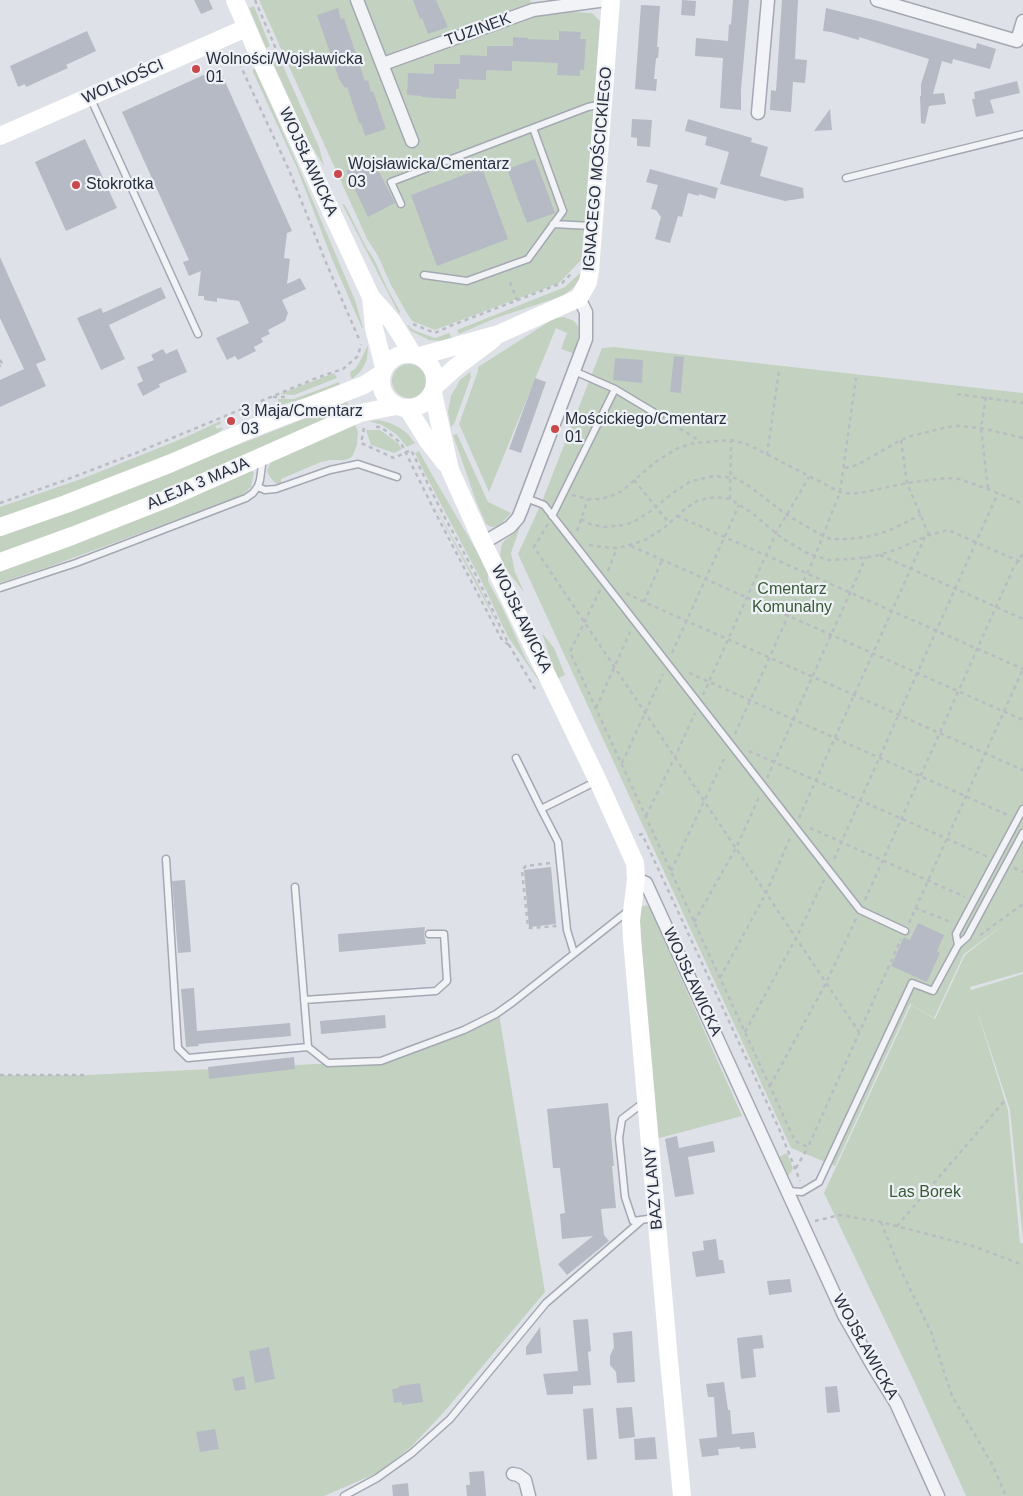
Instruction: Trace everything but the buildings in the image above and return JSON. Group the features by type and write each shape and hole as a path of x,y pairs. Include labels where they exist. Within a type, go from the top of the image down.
{"street":[{"name":"WOJSŁAWICKA","path":"235,0 246,28 370,297 383,370"},
{"path":"358,0 412,141"},
{"name":"TUZINEK","path":"383,64 532,5 606,0"},
{"name":"IGNACEGO MOŚCICKIEGO","path":"579,298 588,282 590,270 611,0"},
{"path":"758,113 768,0"},
{"path":"877,0 1017,41 1023,21"},
{"name":"WOLNOŚCI","path":"0,136 246,28"},
{"name":"WOJSŁAWICKA","path":"370,297 392,320 416,355"},
{"path":"483,543 503,532 515,522 526,498 584,345 586,312 579,298 499,334 416,355 401,354 392,359 383,370 381,383 383,392 388,400 402,407 418,407 427,402 434,389 456,367 499,334"},
{"path":"416,355 427,361 433,368 436,376 434,389"},
{"name":"ALEJA 3 MAJA","path":"0,527 66,504 169,464 253,428 364,385 383,370"},
{"name":"WOJSŁAWICKA","path":"434,389 450,470"},
{"name":"WOJSŁAWICKA","path":"402,407 450,470 483,543 598,781 635,863 636,879 646,883 787,1188 810,1224 844,1315 896,1403 938,1496"},
{"name":"ALEJA 3 MAJA","path":"0,562 166,499 360,413 402,407"},
{"name":"BAZYLANY","path":"636,879 631,909 632,939 646,1101 649,1219 668,1361 682,1496"},
{"path":"514,1474 525,1480 529,1496"}],"lane":[{"path":"90,97 198,334"},
{"path":"401,204 391,182 588,107 603,104"},
{"path":"424,276 467,281 528,259 563,211 533,128"},
{"path":"846,178 1023,134"},
{"path":"553,224 593,226"},
{"path":"574,372 615,390 660,416"},
{"path":"552,516 615,390"},
{"path":"0,588 76,563 234,504 253,494 258,487 263,457"},
{"path":"258,487 265,490 276,489 330,470 358,464 397,477"},
{"path":"526,498 544,506 796,825 860,910 905,932"},
{"path":"516,758 558,842 566,924 574,953"},
{"path":"542,809 598,781"},
{"path":"958,945 956,934 1023,809"},
{"path":"787,1188 802,1192 819,1182 912,983 933,991 958,945 967,937 1023,832"},
{"path":"166,859 178,1048 188,1058 308,1047 328,1063 381,1061 464,1030 496,1014 631,909"},
{"path":"295,887 308,1047"},
{"path":"304,1000 436,991 447,982 444,934 429,934"},
{"path":"646,1101 622,1120 619,1138 625,1197 633,1221 649,1219"},
{"path":"344,1496 377,1478 412,1453 450,1419 546,1303 649,1219"}],"path":[{"path":"255,0 276,49"},
{"path":"0,503 63,481 343,369 358,356 361,343 326,265 289,170 235,54 230,51 225,52"},
{"path":"510,282 517,300"},
{"path":"0,360 1,365"},
{"path":"767,455 779,371"},
{"path":"671,871 770,658 815,556 840,492 856,378"},
{"path":"957,394 1023,403"},
{"path":"986,397 981,428 988,489"},
{"path":"660,416 701,442"},
{"path":"365,426 362,443 394,458 406,452 411,450 478,579 509,645 502,640 436,514 406,452 400,441 381,427 373,427"},
{"path":"844,468 857,465 901,440 930,430 959,426 981,428 1023,438"},
{"path":"730,499 731,440"},
{"path":"564,493 588,499 602,499 622,491 654,463 678,448 701,442 731,440 746,444 840,492 851,494 907,483 947,478 959,479 1023,504"},
{"path":"901,440 907,483 929,535"},
{"path":"581,519 590,524 604,527 616,527 636,522 691,481 714,476 735,478 787,514 831,539 871,536 888,531 921,515"},
{"path":"646,816 675,757 776,533 809,477"},
{"path":"634,480 669,523"},
{"path":"745,1032 796,938 829,870 998,493"},
{"path":"588,499 573,542 617,548 630,545 644,540 699,500 715,497 730,499 740,504 798,548 829,560 866,557 895,550 929,535 948,530 1023,563"},
{"path":"622,763 740,504"},
{"path":"552,516 534,547 859,1032"},
{"path":"678,516 1023,669 808,1148 795,1168 787,1188"},
{"path":"720,978 766,894 925,537"},
{"path":"630,545 1023,720"},
{"path":"617,548 604,582 570,652 795,1141 808,1148"},
{"path":"770,1086 826,983 996,606 1013,569 1023,553"},
{"path":"879,554 1023,618"},
{"path":"694,922 736,848 866,557"},
{"path":"644,602 662,560"},
{"path":"604,582 686,621 1023,770"},
{"path":"596,708 635,622"},
{"path":"667,663 1018,820"},
{"path":"731,744 996,860"},
{"path":"796,825 841,842 974,901"},
{"path":"634,838 642,834 780,1131 795,1168 802,1192"},
{"path":"553,863 526,866 522,870 528,927 566,924"},
{"path":"1006,865 1023,872"},
{"path":"976,938 1023,904"},
{"path":"915,908 960,926"},
{"path":"0,1075 86,1075"},
{"path":"897,1226 1006,1099"},
{"path":"812,1214 810,1224 840,1215 881,1222 973,1246 1023,1265"},
{"path":"881,1222 898,1264 931,1332 952,1396 992,1464 1006,1496"}],"green space":[{"path":"259,0 530,0 534,10 592,13 600,21 584,257 559,283 435,330 412,321 367,239"},
{"path":"254,6 270,46 266,48 249,8"},
{"path":"279,57 319,147 324,166 309,142 272,61"},
{"path":"253,69 255,69 299,168 355,300 363,328 332,259 297,168"},
{"path":"342,204 345,205 374,259 400,311 399,314"},
{"path":"583,270 581,277 574,287 563,296 496,318 459,334 457,330 565,287"},
{"path":"564,317 574,321 578,326 579,333 575,354 561,349 567,333 556,328 489,492 459,424 478,367 550,321"},
{"path":"408,325 413,330 435,338 449,333 452,338 442,341 429,340 411,331"},
{"path":"368,345 367,359 364,366 352,379 351,371 359,363"},
{"name":"Cmentarz Komunalny","path":"614,347 1023,393 1023,972 970,987 971,990 1023,974 1023,1240 1010,1110 975,1004 1008,1110 1020,1243 1023,1243 1023,1496 966,1496 915,1383 824,1193 911,1005 935,1019 965,955 1006,923 964,954 934,1018 910,1004 835,1166 791,1148 518,554 541,504 602,348"},
{"path":"409,364 416,365 421,369 425,374 425,388 421,393 416,397 409,398 402,397 397,393 393,388 392,381 393,374 397,369 402,365"},
{"path":"470,372 471,377 454,424 451,427 448,412 451,396 460,380"},
{"path":"334,373 337,378 294,395 280,394"},
{"path":"339,382 340,385 319,394 277,406 278,399 294,399"},
{"path":"347,402 349,409 256,451 127,506 0,555 0,535 121,491"},
{"path":"379,420 400,428 415,443 407,447 396,434 382,425 369,421"},
{"path":"220,421 221,424 215,426 217,429 222,427 223,429 215,435 112,479 0,519 0,507 84,478 186,437"},
{"path":"355,424 358,432 357,445 350,458 321,462 281,479 281,483 277,484 268,474 267,470 272,460"},
{"path":"366,430 380,430 398,443 402,449 394,453 371,445"},
{"path":"457,434 488,502 511,513 502,523 495,527 486,524 476,501 453,435"},
{"path":"419,451 488,570 488,581 527,661 556,705 508,637 482,582 423,470 415,453"},
{"path":"251,471 254,472 251,487 241,496 0,583 0,572 89,538"},
{"path":"431,499 476,580 504,637 443,522"},
{"path":"523,519 511,553 515,572 524,592 505,568 500,555 502,544 516,532"},
{"path":"542,633 554,648 565,675 557,679"},
{"path":"647,905 650,908 742,1116 656,1139 639,912 640,907"},
{"path":"499,1014 545,1292 444,1412 411,1447 377,1473 324,1496 0,1496 0,1075 86,1075 381,1061"},
{"path":"787,1153 793,1169 788,1176 779,1157"}],"place":[{"name":"Wolności/Wojsławicka 01","path":"196,69"},
{"name":"Wojsławicka/Cmentarz 03","path":"338,174"},
{"name":"Stokrotka","path":"76,185"},
{"name":"3 Maja/Cmentarz 03","path":"231,421"},
{"name":"Mościckiego/Cmentarz 01","path":"555,429"}],"park label":[{"name":"Las Borek","path":"925,1193"}]}
